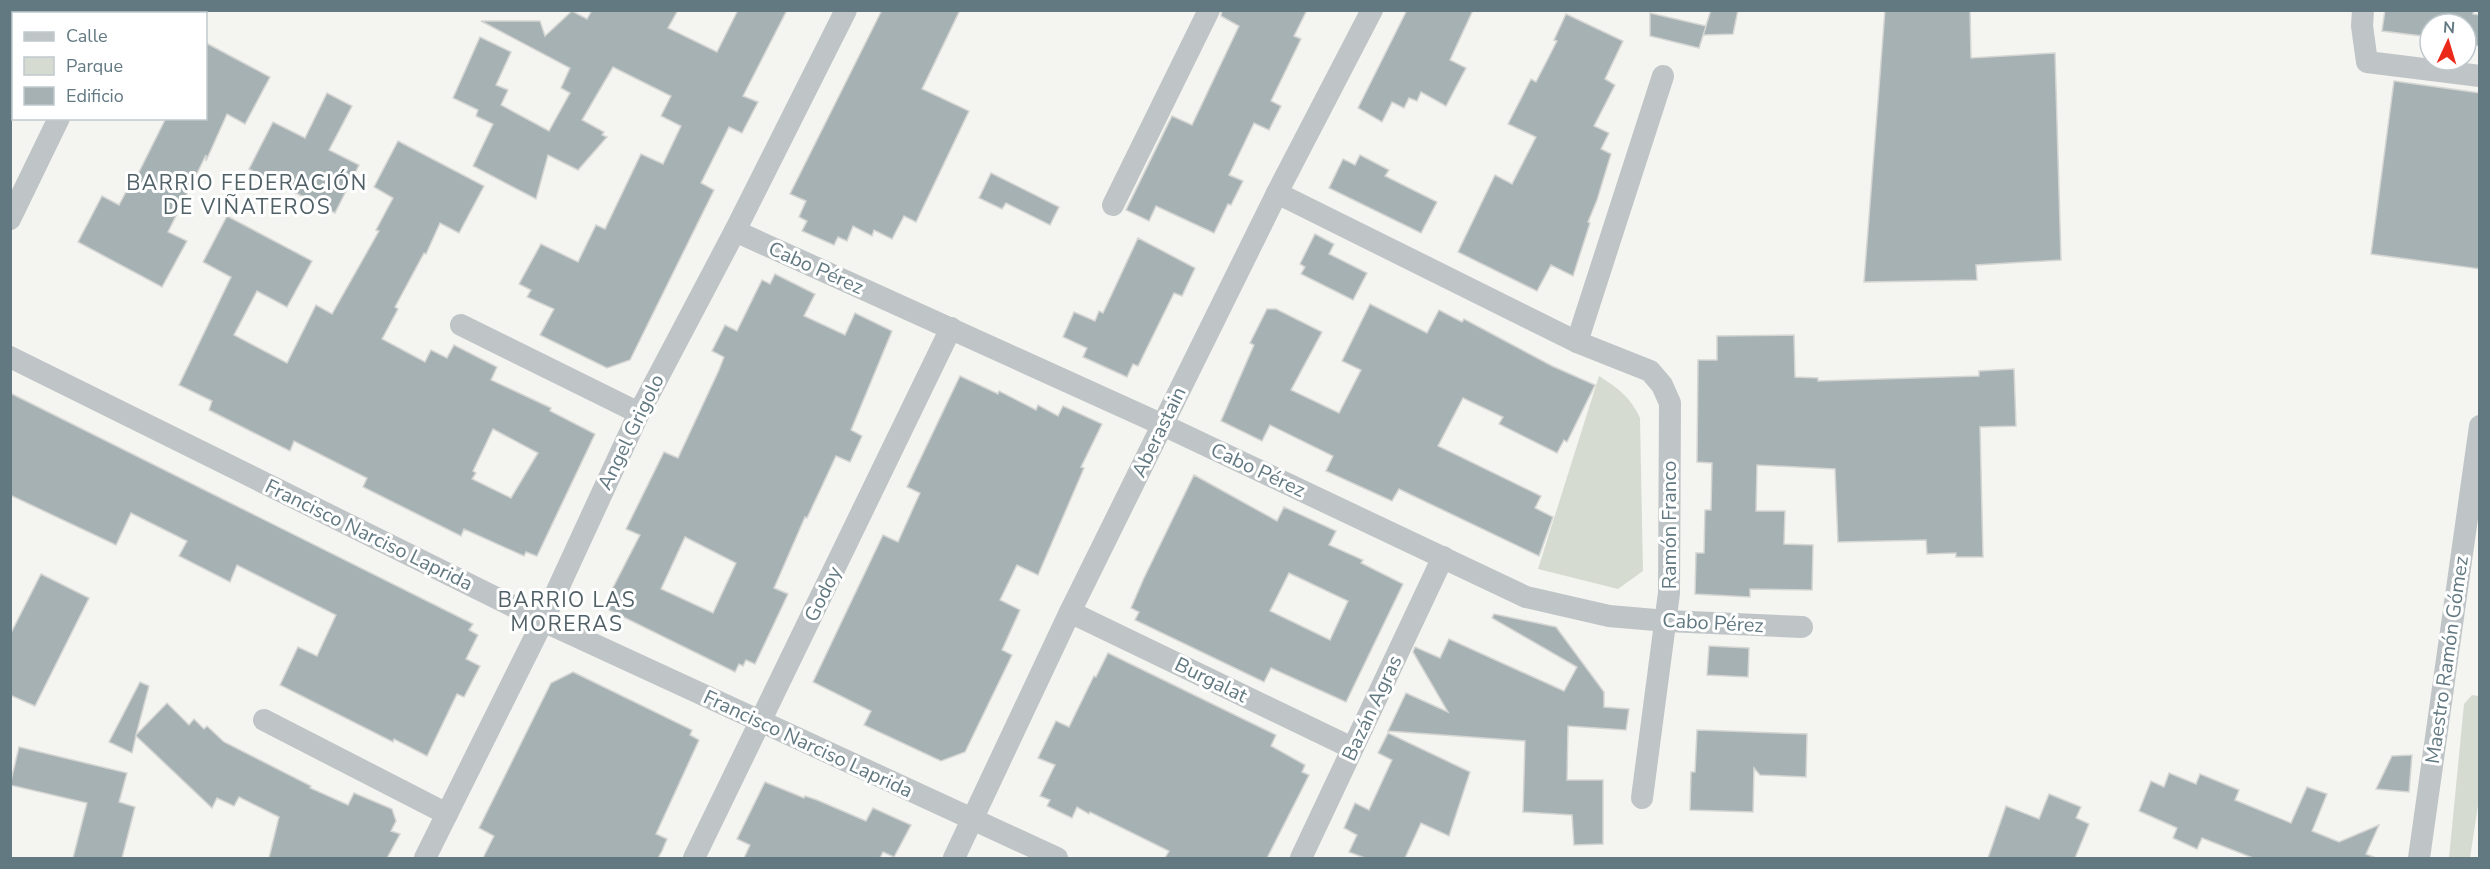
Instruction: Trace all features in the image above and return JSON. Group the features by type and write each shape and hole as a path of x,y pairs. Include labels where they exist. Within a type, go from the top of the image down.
{"street":[{"name":"Angel Grigolo","path":"425,858 543,621 639,413 735,231 846,10"},
{"path":"1113,205 1209,10"},
{"name":"Aberastain","path":"954,858 974,821 1070,612 1162,425 1277,193 1372,10"},
{"path":"2363,10 2362,26 2367,62 2480,76"},
{"path":"1577,342 1663,76"},
{"path":"10,219 58,120"},
{"name":"Ramón Franco","path":"1277,193 1577,342 1650,371 1662,385 1670,403 1667,621 1642,798"},
{"name":"Cabo Pérez","path":"735,231 1162,425 1526,597 1609,616 1802,627"},
{"path":"461,325 639,413"},
{"name":"Godoy","path":"694,858 951,328"},
{"name":"Francisco Narciso Laprida","path":"10,357 543,621 1057,858"},
{"name":"Maestro Ramón Gómez","path":"2419,858 2480,426"},
{"name":"Bazán Agras","path":"1301,858 1443,557"},
{"name":"Burgalat","path":"1070,612 1352,748"},
{"path":"264,720 447,814"}],"green space":[{"path":"1599,376 1623,394 1640,418 1643,571 1618,589 1538,569"},
{"path":"2472,695 2479,696 2480,792 2470,858 2449,858 2464,704"}],"building":[{"path":"592,10 678,10 668,28 717,52 738,10 787,10 743,96 758,102 742,133 729,127 701,183 714,190 630,360 607,368 540,335 554,309 527,297 531,290 519,284 541,244 578,262 596,225 605,229 641,154 663,164 681,126 661,116 671,96 613,67 582,120 604,132 602,135 607,137 578,170 548,155 536,199 473,166 493,124 476,116 478,110 453,98 480,37 511,52 496,85 508,90 501,105 549,131 570,93 561,88 570,68 481,21 540,21 545,36 572,11 587,19"},
{"path":"882,10 960,10 922,89 969,111 916,222 904,216 892,239 874,230 872,236 853,226 847,241 838,237 834,245 802,231 807,221 799,217 806,201 790,194"},
{"path":"1222,10 1307,10 1294,36 1301,39 1271,101 1281,106 1269,130 1254,123 1229,175 1243,181 1231,205 1228,204 1214,233 1156,206 1149,221 1126,210 1172,116 1192,125 1239,26 1221,16"},
{"path":"1407,10 1473,10 1450,60 1466,68 1446,106 1421,92 1417,101 1409,98 1404,108 1392,102 1382,122 1358,108"},
{"path":"1711,10 1738,10 1733,34 1703,35"},
{"path":"1885,10 1970,10 1971,58 2055,53 2061,260 1976,265 1977,280 1864,282"},
{"path":"2385,10 2474,10 2474,12 2418,12 2418,36 2382,31"},
{"path":"1650,13 1706,26 1699,48 1650,36"},
{"path":"1566,14 1623,41 1605,79 1615,85 1594,126 1609,133 1601,149 1611,154 1573,276 1551,265 1537,291 1458,252 1495,175 1512,184 1536,137 1508,124 1531,79 1536,82 1557,41 1554,40"},
{"path":"2478,15 2480,15 2480,46 2478,46"},
{"path":"207,44 270,77 245,124 227,114 206,161 206,155 168,232 187,241 162,287 78,242 102,196 119,205 135,175 137,176 165,120 207,120"},
{"path":"2394,81 2480,93 2480,269 2371,254"},
{"path":"327,93 352,106 329,150 359,165 335,213 249,169 273,122 305,138"},
{"path":"398,141 484,186 459,233 440,223 426,254 424,253 395,307 398,309 382,339 425,362 431,350 447,358 454,345 497,367 491,380 551,408 550,411 595,434 537,556 526,552 524,556 464,529 461,536 363,487 367,478 294,441 290,451 209,410 212,401 179,385 231,277 203,262 227,216 312,261 287,307 257,291 234,335 287,363 316,305 332,314 379,231 376,230 393,198 374,187","holes":["493,429 538,453 511,498 472,479 476,473 473,471"]},
{"path":"1360,155 1389,170 1385,176 1437,202 1421,233 1329,188 1343,159 1355,165"},
{"path":"991,173 1059,207 1050,225 1006,203 1002,209 979,198"},
{"path":"1315,234 1334,244 1329,254 1367,273 1353,300 1301,274 1305,267 1300,264"},
{"path":"1138,238 1195,268 1182,296 1174,293 1138,366 1133,364 1127,377 1083,357 1087,348 1063,337 1074,312 1095,321 1099,311 1103,313"},
{"path":"775,274 815,294 804,316 845,335 855,313 892,331 851,430 862,436 850,462 836,456 807,518 805,517 774,588 788,594 755,664 746,660 743,666 739,664 735,672 603,607 640,535 626,529 664,452 678,458 719,370 724,357 712,351 725,325 737,331 762,280 770,284","holes":["685,537 736,563 713,613 661,589"]},
{"path":"1370,304 1427,333 1439,310 1462,322 1464,319 1552,366 1595,385 1567,442 1564,440 1557,453 1499,424 1503,417 1463,398 1438,446 1541,496 1535,508 1553,517 1539,556 1399,489 1392,501 1326,471 1333,456 1270,425 1262,441 1221,421 1254,345 1250,343 1267,309 1276,309 1322,332 1291,390 1339,413 1361,370 1342,361"},
{"path":"1794,335 1795,377 1818,378 1818,381 1979,376 1979,371 2014,369 2016,426 1980,427 1983,557 1956,557 1956,553 1927,554 1926,540 1838,542 1835,469 1757,465 1756,511 1785,511 1784,544 1813,545 1812,590 1750,589 1750,597 1695,594 1696,553 1704,553 1705,510 1711,510 1712,463 1697,462 1698,360 1717,360 1717,336"},
{"path":"960,376 998,394 999,391 1036,410 1038,405 1058,416 1063,406 1102,424 1081,467 1084,468 1038,575 1017,565 1000,600 1020,610 1002,650 1012,655 965,752 941,761 864,725 871,711 813,682 883,535 898,542 920,493 907,487"},
{"path":"10,393 473,624 469,630 478,635 466,659 480,666 464,697 457,694 427,756 394,739 393,742 280,685 298,647 317,656 336,615 237,565 230,582 179,556 187,541 131,513 116,545 10,495"},
{"path":"1194,475 1277,521 1284,507 1336,531 1329,545 1363,560 1361,563 1403,584 1346,702 1271,668 1264,682 1135,620 1139,612 1131,608","holes":["1289,573 1348,601 1330,640 1270,611"]},
{"path":"41,574 89,598 35,706 10,695 10,635"},
{"path":"1494,614 1556,627 1604,692 1604,707 1629,709 1626,730 1568,726 1567,780 1603,780 1603,844 1574,845 1572,815 1523,812 1525,741 1388,731 1406,693 1448,712 1413,652 1415,647 1440,658 1449,639 1564,691 1577,667 1492,618"},
{"path":"1709,646 1749,648 1748,677 1707,675"},
{"path":"1108,653 1276,735 1271,746 1305,765 1302,772 1309,775 1267,858 1165,858 1169,851 1090,812 1089,814 1077,807 1072,818 1047,806 1050,800 1040,796 1055,765 1038,758 1056,721 1069,727"},
{"path":"573,672 692,730 690,735 699,740 656,834 667,839 662,851 658,858 483,858 494,836 479,828 551,683"},
{"path":"140,682 149,686 136,735 167,703 189,725 194,719 204,729 207,726 224,742 311,786 310,788 348,805 354,793 392,809 396,821 391,831 400,834 387,858 269,858 279,817 239,797 234,806 217,798 212,808 136,736 132,753 109,742"},
{"path":"1697,730 1807,734 1806,777 1760,775 1754,768 1753,812 1690,810 1691,772 1695,772"},
{"path":"1388,733 1470,772 1449,836 1421,823 1405,858 1365,858 1349,852 1357,835 1344,828 1355,803 1369,810 1392,760 1378,753"},
{"path":"19,747 127,773 119,802 135,807 122,858 73,858 87,803 10,785"},
{"path":"2412,755 2409,792 2376,789 2392,756"},
{"path":"2169,773 2196,784 2200,774 2239,790 2235,800 2291,823 2307,787 2327,794 2312,831 2339,842 2379,825 2366,854 2376,858 2253,858 2202,838 2197,849 2173,838 2177,828 2139,811 2151,781 2164,787"},
{"path":"765,782 804,798 805,796 817,800 866,821 873,808 911,825 894,857 883,852 880,858 744,858 750,845 737,839"},
{"path":"2049,794 2081,807 2076,818 2089,824 2075,858 1988,858 2006,806 2039,819"}],"district":[{"name":"BARRIO FEDERACIÓN DE VIÑATEROS","path":"247,195"},
{"name":"BARRIO LAS MORERAS","path":"567,612"}]}
